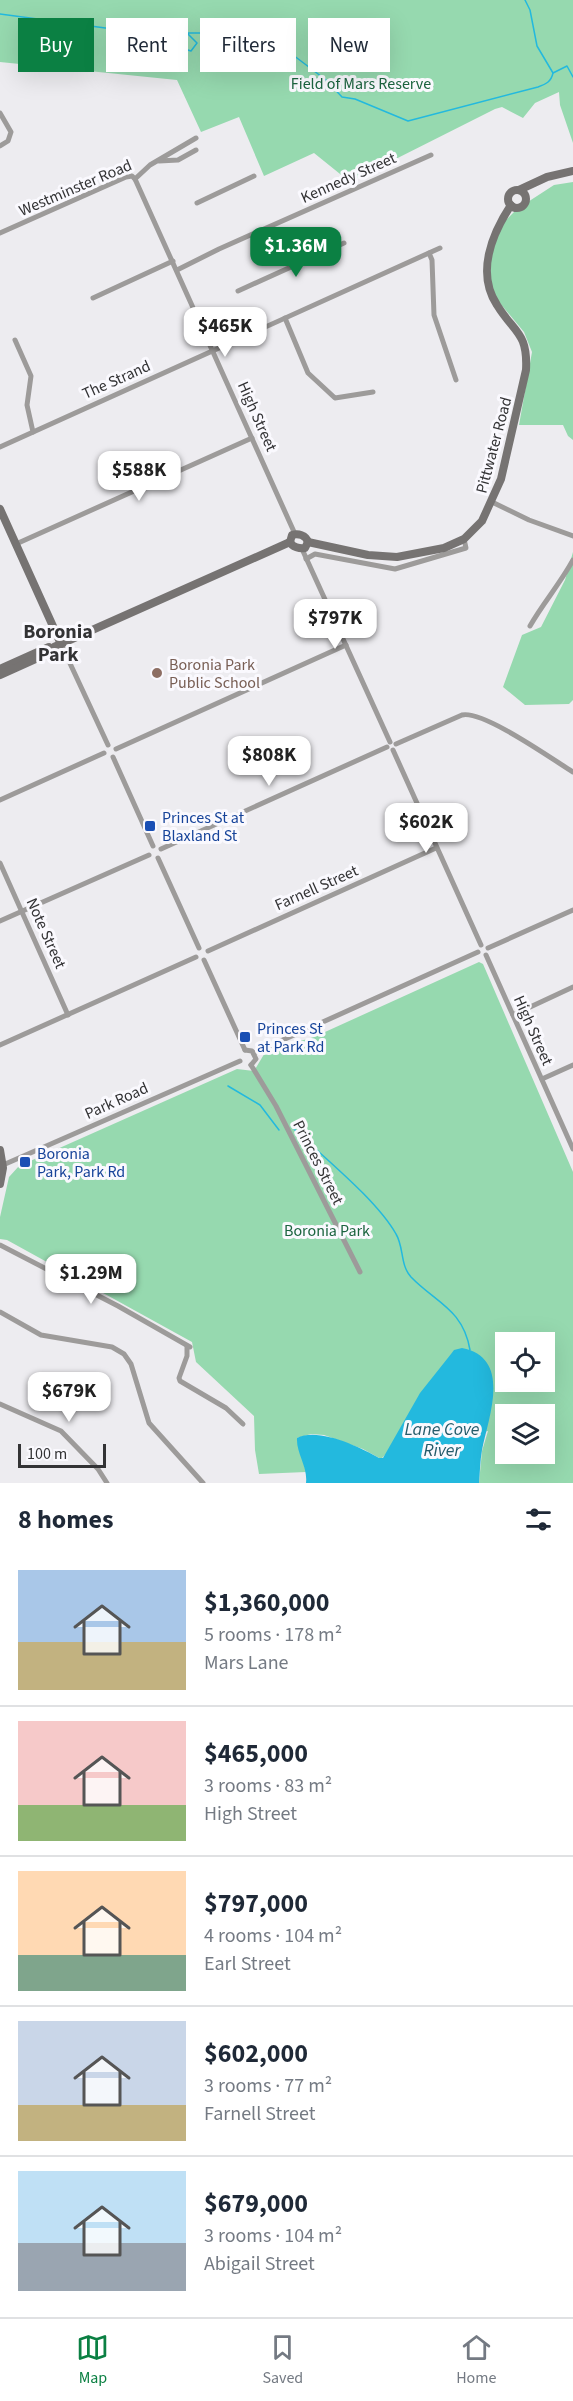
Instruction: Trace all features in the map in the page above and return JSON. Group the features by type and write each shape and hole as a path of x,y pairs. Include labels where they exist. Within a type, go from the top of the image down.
{"main road":[{"path":"573,173 539,185 526,198 521,207 515,208 511,205 508,198 510,193 548,177 573,173"},
{"path":"519,190 526,198"},
{"name":"Pittwater Road","path":"308,542 368,555 397,557 444,548 464,539 482,521 501,479 526,364 523,338 494,301 487,272 493,238 511,205"},
{"path":"0,509 5,529 16,544 61,644"},
{"path":"295,534 305,537 308,542 302,549 292,546 290,542 292,535 295,534"},
{"path":"0,675 51,652 51,649 61,644 290,542"},
{"path":"0,669 49,647 51,649"},
{"path":"0,1150 3,1165 0,1184"}],"street":[{"path":"0,113 12,132 9,141 0,146"},
{"name":"Westminster Road","path":"0,233 126,177 132,176 135,179 157,161 196,138"},
{"name":"Westminster Road","path":"157,161 177,160 196,150"},
{"name":"Kennedy Street","path":"177,270 219,249 431,155"},
{"path":"197,203 254,176"},
{"name":"High Street","path":"135,179 295,534"},
{"path":"238,291 344,243"},
{"name":"The Strand","path":"0,447 440,248"},
{"path":"429,253 432,260 434,315 456,380"},
{"path":"93,298 173,261"},
{"path":"285,318 308,374 335,398 373,392"},
{"path":"15,340 31,376 27,405 33,432"},
{"path":"16,544 252,438"},
{"path":"492,502 529,520 573,536"},
{"path":"306,559 315,554 395,569 466,549 464,539"},
{"path":"302,549 481,945 488,948 573,910"},
{"path":"530,626 541,606 559,586 573,560"},
{"path":"61,644 108,745 116,749"},
{"path":"346,645 116,749 113,757 153,846 161,849 462,715 472,714 501,728 573,772"},
{"path":"104,753 108,745"},
{"path":"104,753 113,757"},
{"path":"0,800 104,753"},
{"path":"153,846 149,849 149,855 153,859 162,854 161,849"},
{"name":"Farnell Street","path":"208,951 436,848"},
{"path":"0,921 149,855"},
{"path":"158,858 199,948"},
{"name":"Note Street","path":"0,863 68,1015"},
{"path":"478,952 477,949 481,945"},
{"path":"199,948 208,951 204,960"},
{"path":"196,957 195,952 199,948"},
{"path":"478,952 482,956 486,955 488,948"},
{"path":"254,1053 478,952"},
{"name":"High Street","path":"486,955 573,1149"},
{"path":"196,957 204,960"},
{"path":"0,1045 196,957"},
{"path":"204,960 245,1050"},
{"path":"513,1015 573,987"},
{"path":"245,1050 254,1053 256,1059 250,1065 240,1061 240,1056 245,1050"},
{"name":"Park Road","path":"3,1165 240,1061"},
{"name":"Princes Street","path":"250,1065 276,1106 360,1272"},
{"path":"542,1079 573,1065"},
{"path":"0,1245 118,1306 188,1347 180,1381 226,1408 243,1424"},
{"path":"0,1312 40,1335 112,1347 124,1354 130,1364 149,1423 203,1483"},
{"path":"0,1404 61,1431 98,1469 107,1483"}],"green space":[{"name":"Field of Mars Reserve","path":"0,0 573,0 573,143 560,105 559,92 535,103 523,118 502,107 495,109 350,182 314,153 264,176 239,117 201,132 177,80 94,72 94,18 18,18 18,64 0,62"},
{"path":"573,182 573,440 568,436 563,425 519,425 532,352 524,332 494,296 490,274 492,246 505,221 517,209 554,185"},
{"path":"573,552 573,700 569,704 525,705 503,687 522,635 541,627 565,580"},
{"name":"Boronia Park","path":"479,962 483,964 573,1172 573,1483 479,1483 482,1451 488,1431 388,1452 381,1459 363,1449 324,1435 311,1434 297,1438 306,1472 259,1474 255,1450 254,1416 196,1362 192,1342 7,1240 0,1239 0,1217 9,1177 19,1166 237,1069 254,1071 266,1051 314,1037"}],"water":[{"name":"Lane Cove River","path":"462,1348 478,1354 487,1364 492,1376 492,1406 482,1450 479,1483 306,1483 297,1438 306,1435 327,1437 383,1458 420,1393 454,1350"}],"waterway":[{"path":"525,0 530,10 537,46 553,73"},
{"path":"0,14 128,31 191,51 197,43 187,33 264,33 326,80 342,97 355,99 408,121 538,87 548,82 553,73 567,66 573,77"},
{"path":"228,1086 260,1105 279,1130"},
{"path":"294,1129 376,1207 396,1234 411,1277 455,1316 466,1336 470,1350"}],"place":[{"name":"Boronia Park Public School","path":"157,673"},
{"name":"Princes St at Blaxland St","path":"150,826"},
{"name":"Princes St at Park Rd","path":"245,1037"},
{"name":"Boronia Park, Park Rd","path":"25,1162"}],"district":[{"name":"Boronia Park","path":"58,642"}]}
